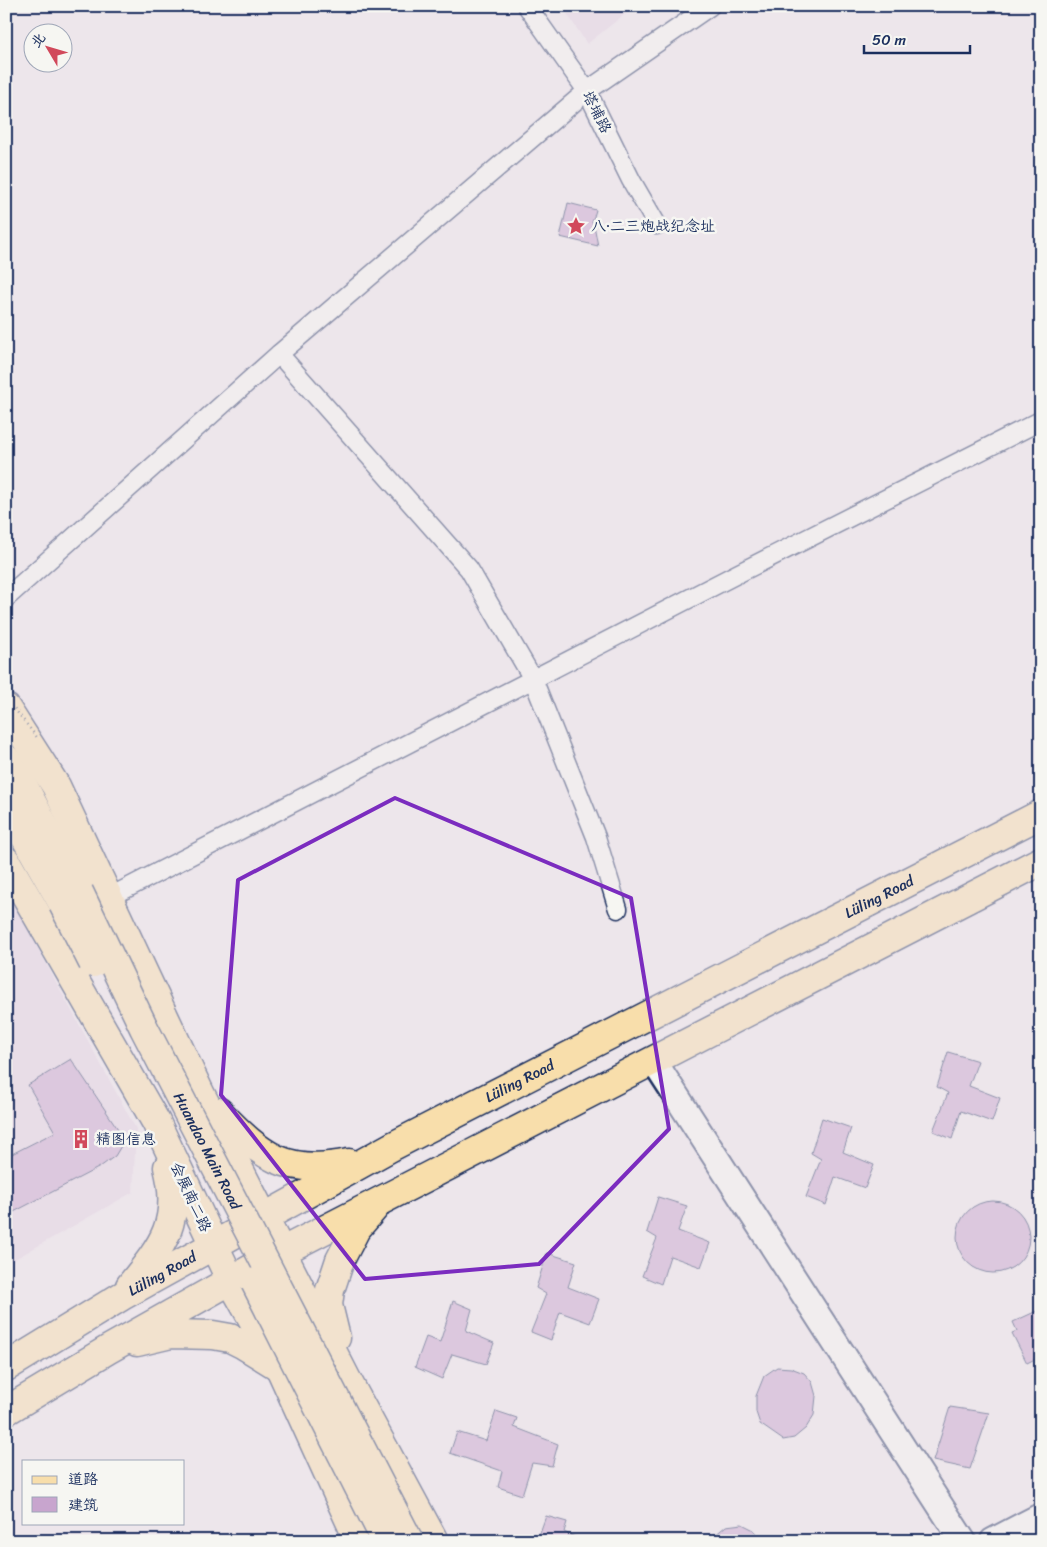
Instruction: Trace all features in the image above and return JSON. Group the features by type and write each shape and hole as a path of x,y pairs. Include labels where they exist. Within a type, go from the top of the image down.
{"main road":[{"path":"6,708 56,786 200,1093 346,1378 434,1541"},
{"name":"Huandao Main Road","path":"6,759 22,783 71,898 386,1541"},
{"name":"Huandao Main Road","path":"6,803 71,898 144,1028 409,1541"},
{"name":"Lüling Road","path":"6,1366 213,1244 393,1146 1041,814"},
{"name":"会展南二路","path":"6,861 156,1122 230,1279 280,1368 359,1541"},
{"path":"6,1411 230,1279 381,1199 1041,861"},
{"path":"200,1093 251,1144 276,1159 301,1167 320,1168 348,1163 393,1146"},
{"path":"122,1296 153,1257 166,1236 172,1209 174,1197 156,1122 200,1093"},
{"path":"346,1378 328,1305 330,1290 340,1260 356,1228 381,1199"},
{"path":"109,1349 171,1334 213,1335 230,1338 280,1368"}],"street":[{"name":"塔埔路","path":"527,6 587,91 631,180 657,225"},
{"path":"6,598 279,354 587,91 710,6"},
{"path":"279,354 469,569 533,679 596,836 618,909"},
{"path":"108,898 735,575 1040,422"},
{"path":"653,1060 963,1541"},
{"path":"992,1541 1041,1516"}],"path":[{"path":"6,713 14,708 39,740"}],"highlighted area":[{"path":"395,798 631,898 669,1129 539,1264 365,1279 221,1095 238,880"}],"shaded area":[{"path":"562,6 635,6 587,44"},
{"path":"6,890 136,1129 133,1192 6,1264"}],"building":[{"path":"568,203 596,210 592,223 598,246 560,237"},
{"path":"948,1052 978,1061 969,1086 1000,1098 992,1122 961,1111 952,1139 933,1131 948,1093 937,1087"},
{"name":"精图信息","path":"71,1059 120,1132 121,1146 115,1156 100,1167 6,1216 6,1157 55,1132 28,1085"},
{"path":"822,1118 851,1128 843,1152 874,1165 865,1188 835,1177 826,1205 806,1197 821,1159 811,1153"},
{"path":"658,1197 687,1206 678,1231 710,1243 701,1267 670,1256 661,1284 642,1276 657,1238 647,1232"},
{"path":"993,1201 1013,1207 1023,1217 1029,1237 1023,1257 1013,1267 993,1273 973,1267 963,1257 957,1237 963,1217 973,1207"},
{"path":"547,1253 576,1262 568,1287 599,1299 590,1323 560,1312 551,1340 531,1332 546,1294 536,1288"},
{"path":"453,1301 472,1309 466,1331 494,1343 486,1364 452,1354 442,1379 415,1367 426,1337 440,1342"},
{"path":"1041,1309 1041,1356 1027,1363 1012,1333 1017,1331 1013,1322"},
{"path":"777,1367 791,1368 804,1373 812,1382 816,1396 814,1415 806,1428 794,1438 783,1440 760,1424 756,1412 756,1396 764,1376"},
{"path":"950,1407 989,1413 970,1469 933,1461"},
{"path":"496,1411 517,1418 514,1427 558,1444 552,1466 532,1463 522,1495 498,1487 502,1471 450,1453 457,1432 486,1441"},
{"path":"546,1516 567,1522 564,1532 584,1541 537,1541"},
{"path":"742,1524 754,1530 760,1541 708,1541 726,1526"}],"place":[{"name":"八·二三炮战纪念址","path":"576,226"},
{"name":"精图信息","path":"81,1139"}]}
